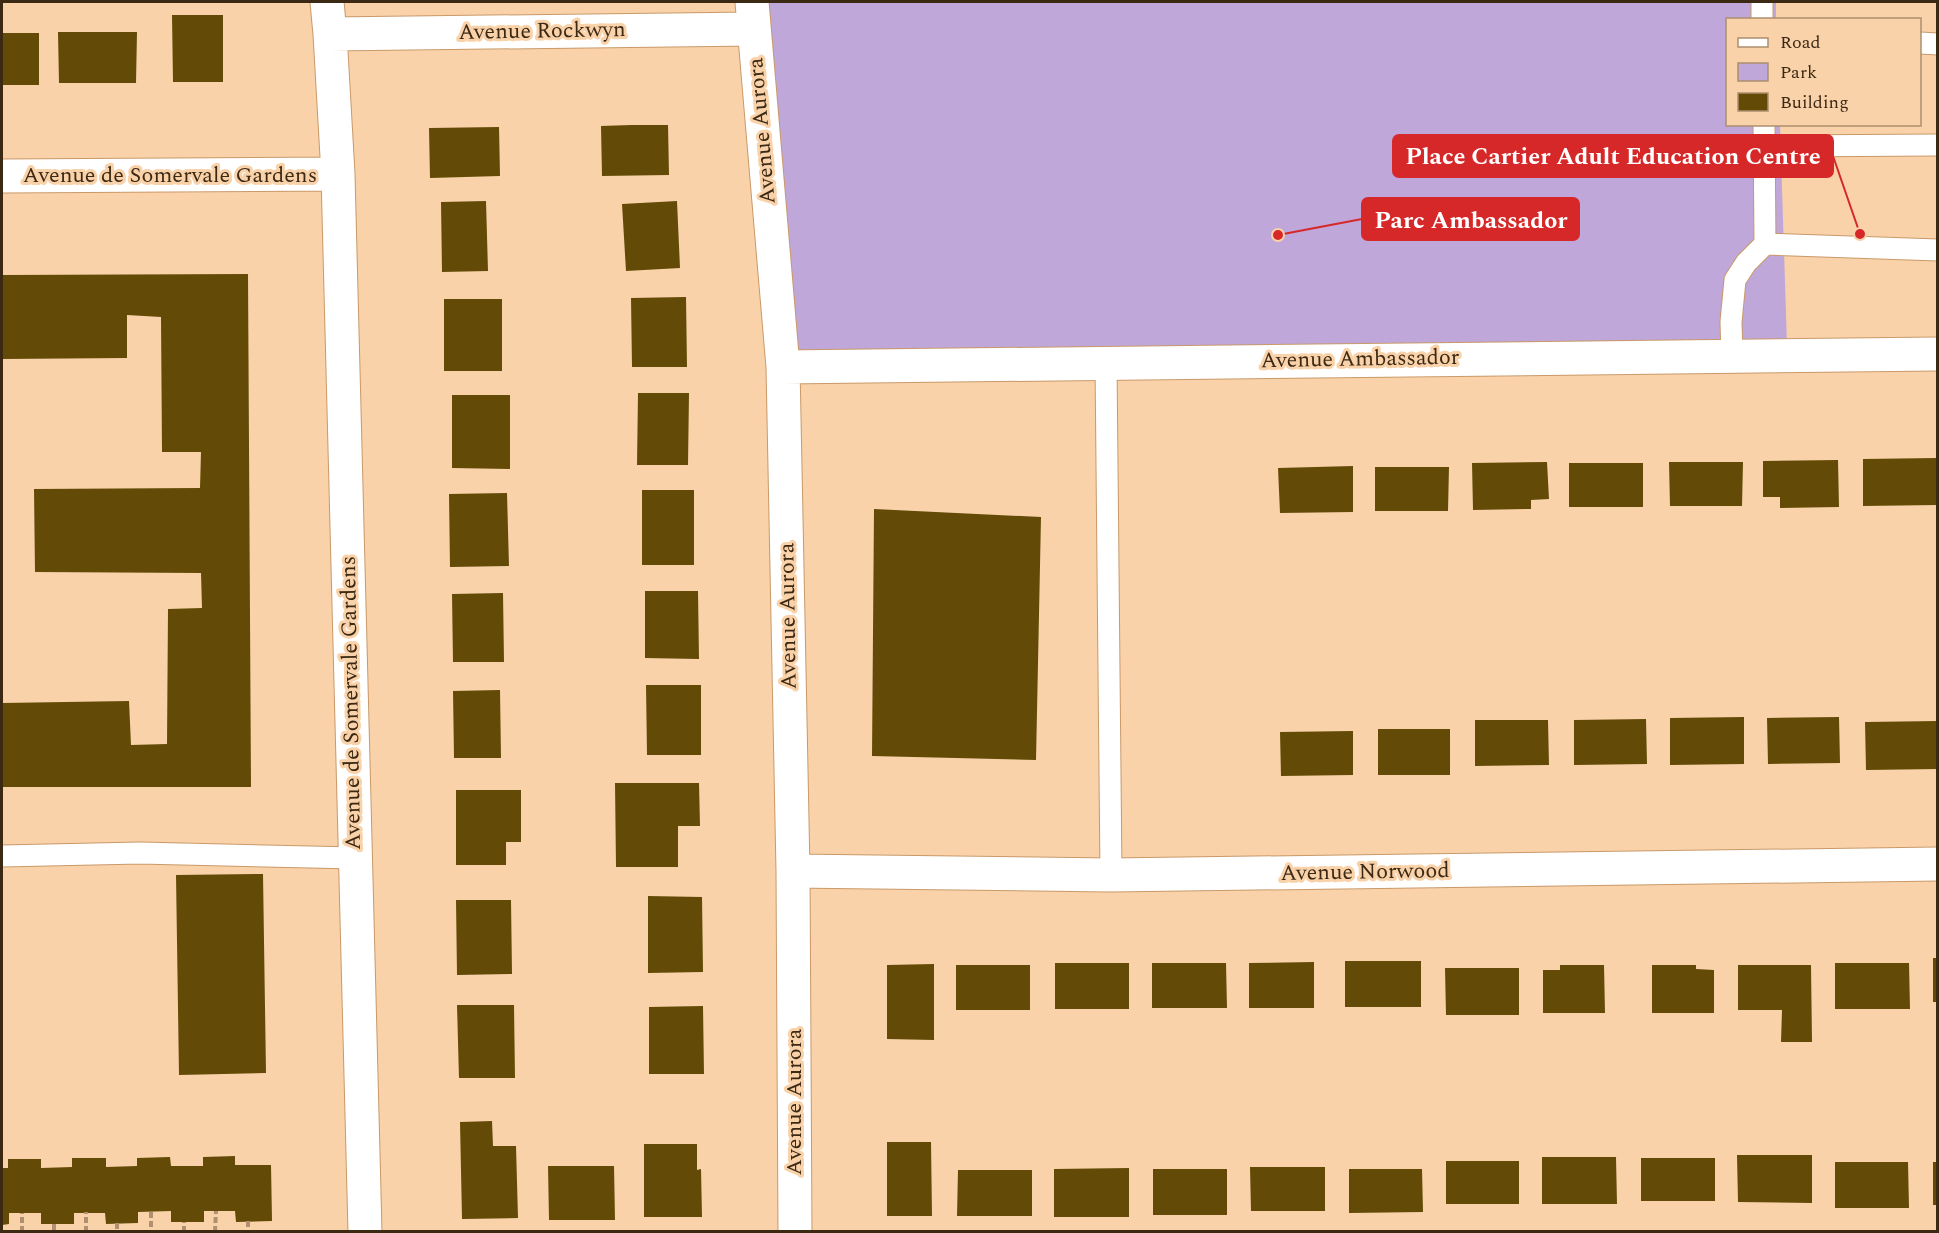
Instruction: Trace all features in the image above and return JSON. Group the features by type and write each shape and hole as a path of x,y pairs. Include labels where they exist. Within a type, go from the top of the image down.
{"street":[{"name":"Avenue de Somervale Gardens","path":"327,2 338,174 365,1232"},
{"name":"Avenue Rockwyn","path":"330,34 753,15"},
{"name":"Avenue Aurora","path":"753,15 783,367 793,871 795,1232"},
{"name":"Avenue de Somervale Gardens","path":"2,176 338,174"},
{"name":"Avenue Ambassador","path":"783,367 1938,354"},
{"name":"Avenue Norwood","path":"793,871 1111,875 1938,864"}],"lane":[{"path":"1762,2 1762,18"},
{"path":"1921,43 1938,44"},
{"path":"1732,356 1731,321 1735,280 1746,263 1765,244 1764,126"},
{"path":"1764,146 1938,145"},
{"path":"1765,244 1938,250"},
{"path":"1106,362 1111,875"},
{"path":"2,856 140,853 355,858"}],"path":[{"path":"215,1232 216,1211"},
{"path":"86,1212 86,1232"},
{"path":"151,1212 151,1232"},
{"path":"22,1213 22,1232"},
{"path":"248,1221 248,1232"},
{"path":"184,1222 184,1232"},
{"path":"117,1223 117,1232"},
{"path":"54,1224 54,1232"}],"green space":[{"path":"756,2 1776,2 1776,18 1726,18 1726,126 1780,126 1787,345 783,367"}],"building":[{"path":"172,15 223,15 223,82 173,82"},
{"path":"58,32 137,32 136,83 59,83"},
{"path":"2,33 39,33 39,85 2,85"},
{"path":"668,125 669,175 602,176 601,126"},
{"path":"499,127 500,176 430,178 429,128"},
{"path":"486,201 488,271 442,272 441,202"},
{"path":"677,201 680,268 626,271 622,204"},
{"path":"248,274 251,787 2,787 2,703 129,701 131,745 167,744 168,609 202,608 201,573 35,572 34,489 200,488 201,452 162,452 161,317 127,315 127,358 2,359 2,275"},
{"path":"686,297 687,367 632,367 631,298"},
{"path":"444,299 502,299 502,371 444,371"},
{"path":"638,393 689,393 688,465 637,465"},
{"path":"452,395 510,395 510,469 452,468"},
{"path":"1936,458 1937,505 1863,506 1863,459"},
{"path":"1838,460 1839,507 1780,508 1780,497 1763,497 1763,461"},
{"path":"1547,462 1549,499 1531,500 1531,509 1473,510 1472,463"},
{"path":"1669,462 1743,462 1742,506 1670,506"},
{"path":"1569,463 1643,463 1643,507 1569,507"},
{"path":"1353,466 1353,512 1280,513 1278,468"},
{"path":"1375,467 1449,467 1448,511 1375,511"},
{"path":"642,490 694,490 694,565 642,565"},
{"path":"507,493 509,566 450,567 449,494"},
{"path":"874,509 1041,517 1036,760 872,756"},
{"path":"645,591 698,591 699,659 645,658"},
{"path":"503,593 504,662 453,662 452,594"},
{"path":"646,685 701,685 701,755 647,755"},
{"path":"500,690 501,758 454,758 453,691"},
{"path":"1744,717 1744,764 1670,765 1670,718"},
{"path":"1839,717 1840,763 1768,764 1767,718"},
{"path":"1646,719 1647,764 1574,765 1574,720"},
{"path":"1475,720 1548,720 1549,765 1475,766"},
{"path":"1938,721 1938,769 1866,770 1865,722"},
{"path":"1378,729 1450,729 1450,775 1378,775"},
{"path":"1353,731 1353,775 1281,776 1280,732"},
{"path":"615,783 699,783 700,826 678,826 678,867 616,867"},
{"path":"456,790 521,790 521,842 506,842 506,865 456,865"},
{"path":"263,874 266,1073 179,1075 176,875"},
{"path":"648,896 702,897 703,972 648,973"},
{"path":"456,900 511,900 512,974 457,975"},
{"path":"1933,958 1938,958 1938,1002 1933,1002"},
{"path":"1345,961 1421,961 1421,1007 1345,1007"},
{"path":"1314,962 1314,1008 1249,1008 1249,963"},
{"path":"1055,963 1129,963 1129,1009 1055,1009"},
{"path":"1152,963 1226,963 1227,1008 1152,1008"},
{"path":"1835,963 1909,963 1910,1009 1835,1009"},
{"path":"934,964 934,1040 887,1039 887,965"},
{"path":"956,965 1030,965 1030,1010 956,1010"},
{"path":"1560,965 1604,965 1605,1013 1543,1013 1543,970 1560,970"},
{"path":"1652,965 1696,965 1696,969 1714,970 1714,1013 1652,1013"},
{"path":"1738,965 1811,965 1812,1042 1781,1042 1782,1010 1738,1010"},
{"path":"1445,968 1519,968 1519,1015 1446,1015"},
{"path":"457,1005 514,1005 515,1078 459,1078"},
{"path":"703,1006 704,1074 649,1074 649,1007"},
{"path":"492,1121 493,1146 516,1146 518,1218 462,1219 460,1122"},
{"path":"887,1142 931,1142 932,1216 887,1216"},
{"path":"644,1144 697,1144 697,1170 701,1169 702,1217 644,1217"},
{"path":"1737,1155 1812,1155 1812,1203 1738,1202"},
{"path":"235,1156 235,1165 271,1165 272,1221 236,1222 235,1211 204,1211 204,1222 171,1222 171,1211 138,1212 138,1223 106,1224 105,1213 74,1213 74,1224 41,1224 41,1213 9,1213 9,1224 2,1225 2,1168 8,1168 8,1159 41,1159 41,1168 72,1167 72,1158 106,1158 106,1167 137,1166 137,1158 170,1157 171,1166 203,1166 203,1157"},
{"path":"1542,1157 1616,1157 1617,1204 1542,1204"},
{"path":"1641,1158 1715,1158 1715,1201 1641,1201"},
{"path":"1446,1161 1519,1161 1519,1204 1446,1204"},
{"path":"1835,1162 1908,1162 1909,1208 1835,1208"},
{"path":"1933,1162 1938,1162 1938,1205 1933,1205"},
{"path":"548,1166 614,1166 615,1220 549,1220"},
{"path":"1250,1167 1325,1167 1325,1211 1251,1211"},
{"path":"1129,1168 1129,1217 1054,1217 1054,1169"},
{"path":"1153,1169 1227,1169 1227,1215 1153,1215"},
{"path":"1349,1169 1422,1169 1423,1212 1349,1213"},
{"path":"958,1170 1032,1170 1032,1216 957,1216"}],"place":[{"name":"Place Cartier Adult Education Centre","path":"1860,234"},
{"name":"Parc Ambassador","path":"1278,235"}]}
